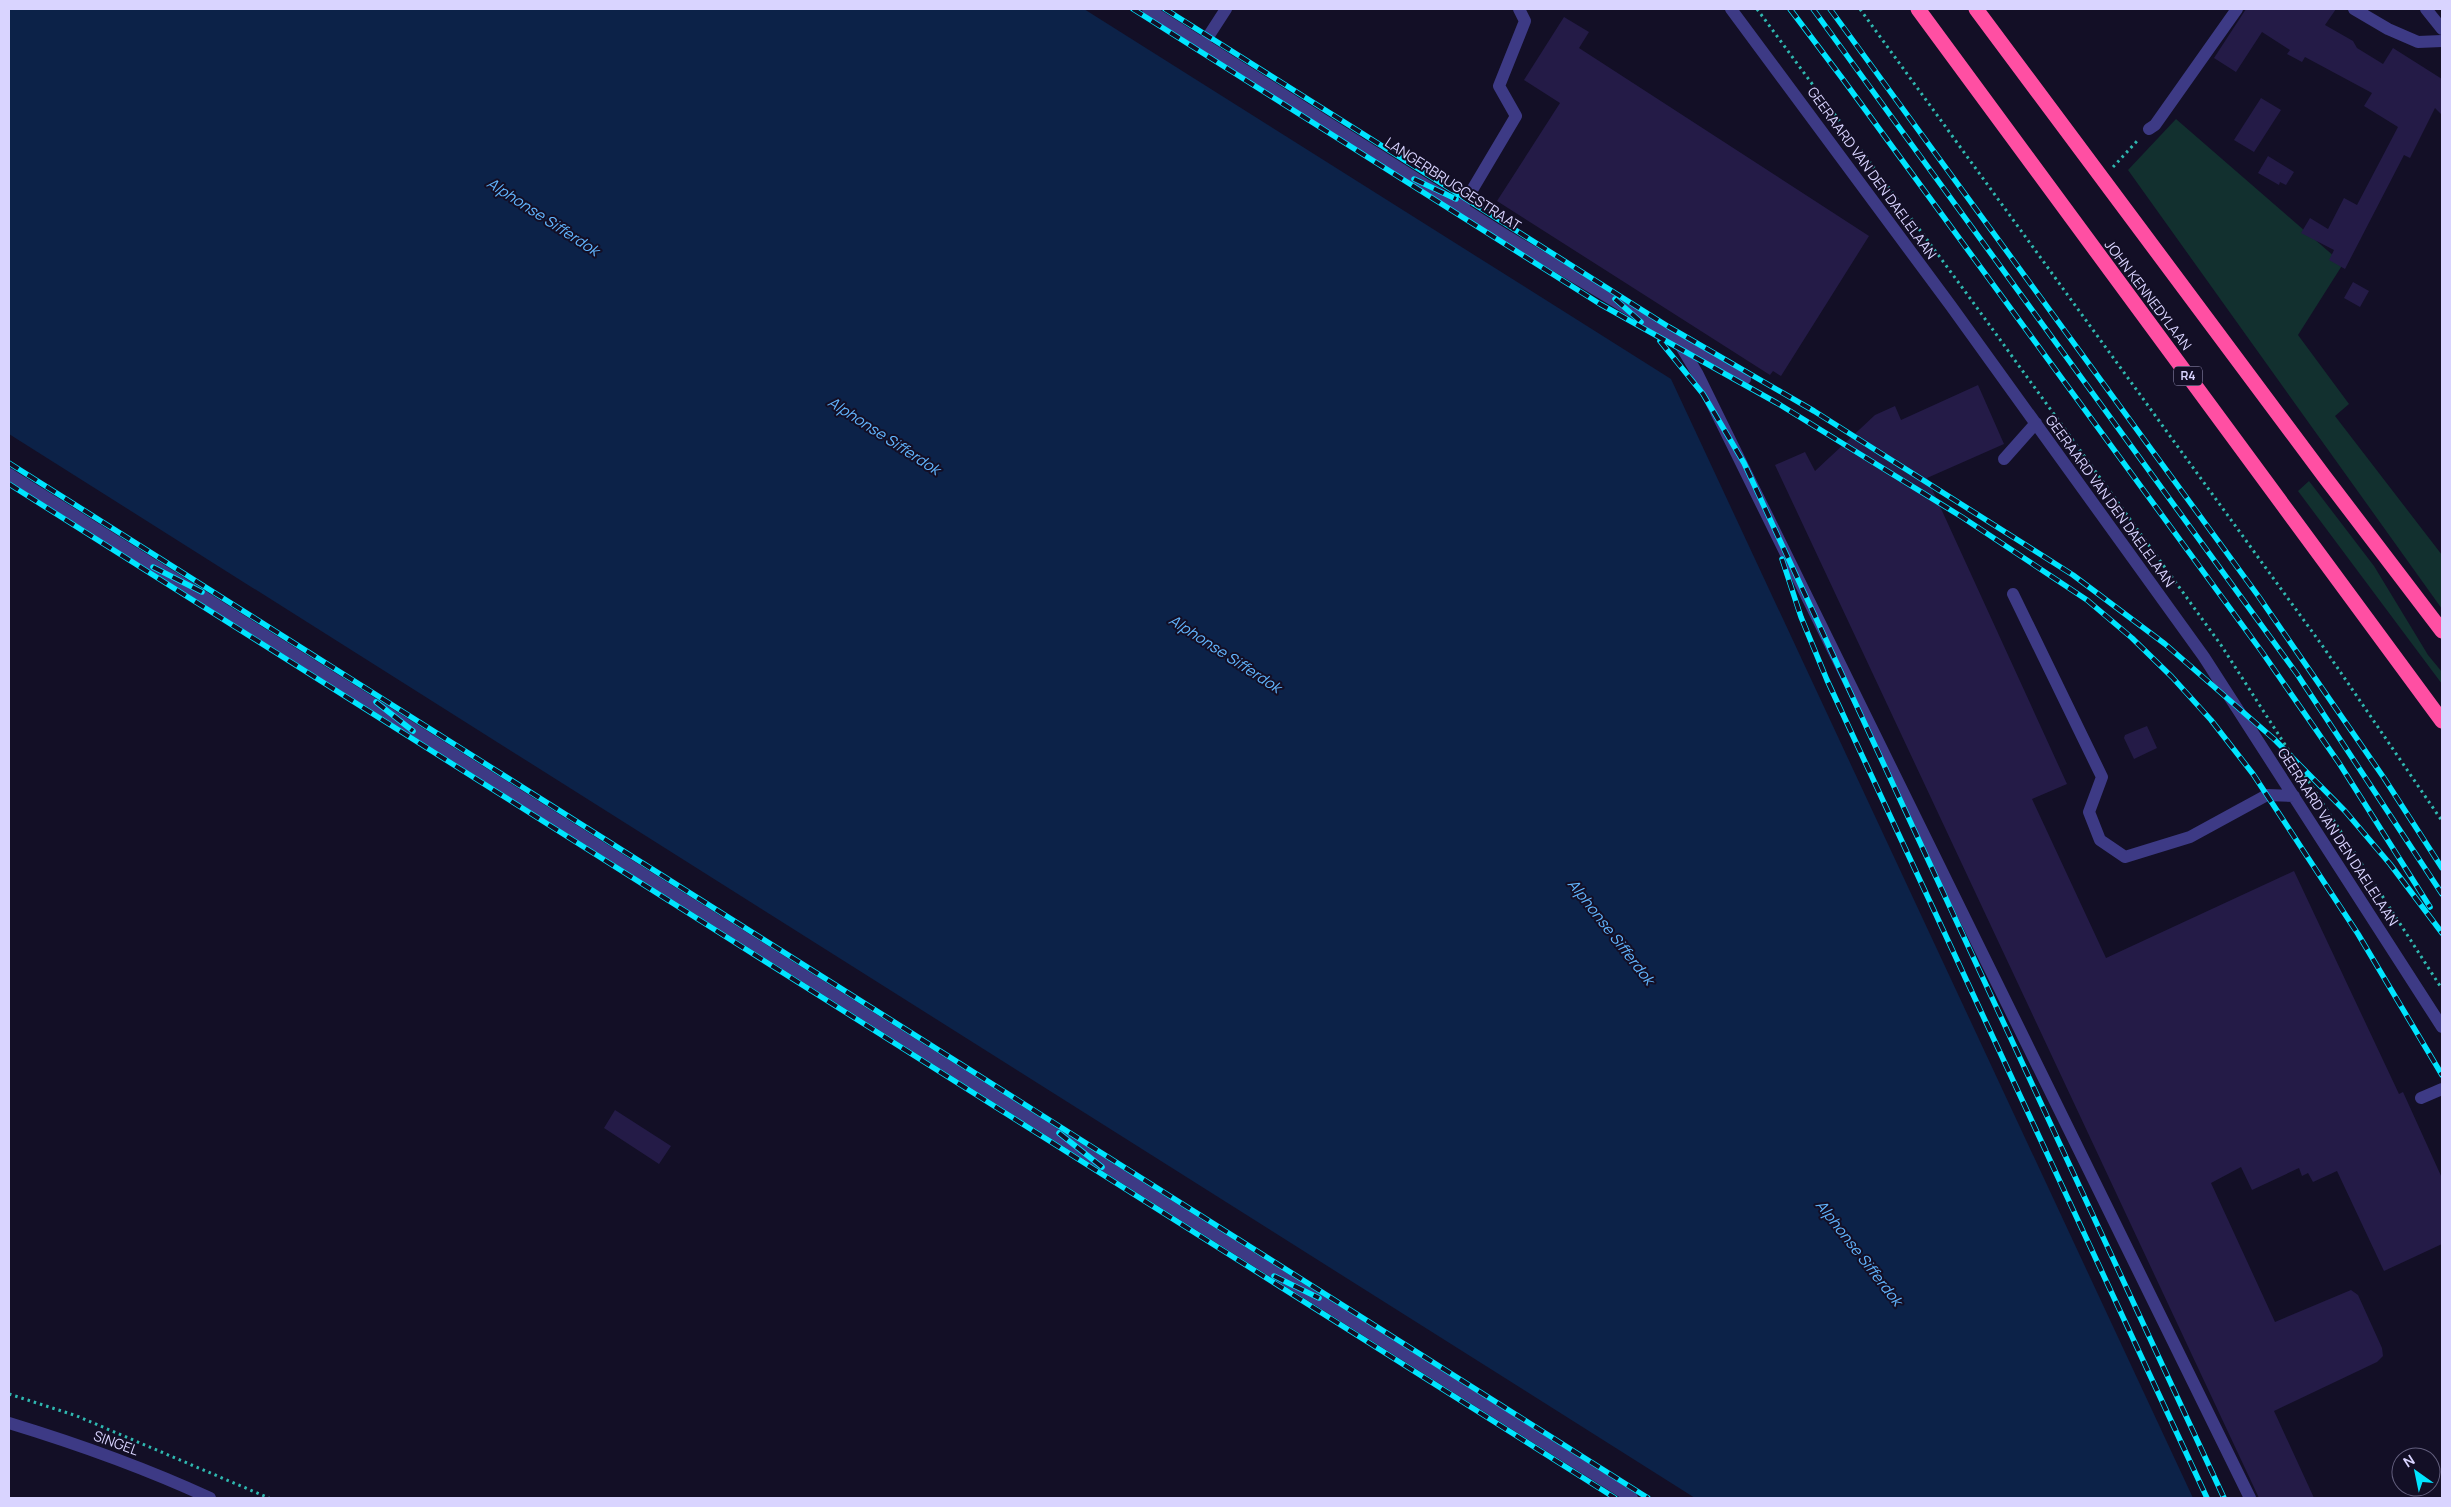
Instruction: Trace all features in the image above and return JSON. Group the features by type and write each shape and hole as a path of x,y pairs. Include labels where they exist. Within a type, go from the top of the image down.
{"highway":[{"name":"JOHN KENNEDYLAAN","path":"1918,9 2442,721"},
{"path":"1976,9 2324,476 2442,631"}],"street":[{"name":"LANGERBRUGGESTRAAT","path":"1148,9 1462,207 1745,378"},
{"path":"1204,44 1226,9"},
{"path":"1462,207 1516,116 1500,86 1525,22 1519,9"},
{"name":"GEERAARD VAN DEN DAELELAAN","path":"1731,9 2036,424 2204,657 2442,1026"},
{"path":"2149,129 2155,125 2237,9"},
{"path":"2354,9 2388,29 2418,42 2442,41"},
{"path":"2426,9 2442,29"},
{"path":"1676,338 1698,374 2250,1498"},
{"path":"2004,459 2036,424"},
{"path":"9,474 1632,1498"},
{"path":"2014,594 2102,777 2089,812 2100,840 2125,857 2190,837 2267,795 2294,796"},
{"path":"2421,1098 2442,1089"},
{"name":"SINGEL","path":"9,1423 67,1441 159,1475 210,1498"}],"path":[{"path":"1860,9 2324,648 2442,821"},
{"path":"2102,178 2149,129"},
{"path":"9,1394 78,1416 269,1498"}],"green space":[{"path":"2176,119 2343,264 2298,335 2349,404 2335,416 2442,555 2442,609 2128,170"},
{"path":"2309,481 2374,566 2428,655 2442,672 2442,684 2298,491"}],"water":[{"name":"Alphonse Sifferdok","path":"9,9 1084,9 1671,379 2193,1498 1695,1498 9,434"}],"building":[{"path":"2246,9 2336,9 2325,25 2353,41 2357,48 2383,64 2393,48 2442,79 2442,115 2435,108 2410,158 2404,155 2345,269 2329,260 2334,250 2301,233 2310,218 2328,229 2344,198 2357,205 2398,127 2364,106 2372,93 2305,57 2302,62 2287,54 2290,50 2262,32 2236,72 2214,58"},
{"path":"1564,17 1589,32 1579,48 1869,236 1781,376 1773,371 1770,375 1497,201 1560,103 1524,80"},
{"path":"2261,98 2281,110 2254,152 2234,140"},
{"path":"2268,156 2294,172 2286,185 2280,182 2279,185 2258,173"},
{"path":"2353,282 2369,291 2360,307 2344,298"},
{"path":"1978,385 2004,444 1927,478 2067,784 2032,799 2106,958 2294,871 2399,1094 2403,1092 2442,1178 2442,1244 2384,1271 2337,1171 2313,1182 2308,1173 2302,1176 2299,1168 2252,1190 2241,1167 2211,1183 2275,1322 2351,1290 2358,1295 2382,1348 2383,1356 2377,1362 2274,1411 2314,1498 2259,1498 1775,465 1805,452 1815,471 1875,415 1895,406 1901,420"},
{"path":"2147,726 2157,748 2134,759 2124,738 2125,735"},
{"path":"615,1110 671,1146 659,1164 604,1128"}],"railway":[{"path":"1133,9 1600,304 1777,403 1962,517 2087,600 2132,638 2172,677 2211,720 2253,774 2358,934 2442,1075"},
{"path":"1165,9 1669,327 1814,411 2073,575 2165,644 2274,739 2345,811 2390,864 2442,933"},
{"path":"1790,9 2262,652 2339,763 2430,907"},
{"path":"1813,9 2297,674 2442,894"},
{"path":"1830,9 2259,597 2384,778 2442,868"},
{"path":"1414,179 1456,199"},
{"path":"1615,299 1641,322"},
{"path":"1660,341 1703,394 1744,463 2224,1498"},
{"path":"9,463 1648,1498"},
{"path":"9,484 1615,1498"},
{"path":"1782,559 1801,617 1827,680 2207,1498"},
{"path":"153,567 202,592"},
{"path":"376,702 413,731"},
{"path":"1059,1133 1102,1167"},
{"path":"1274,1276 1319,1298"}]}
